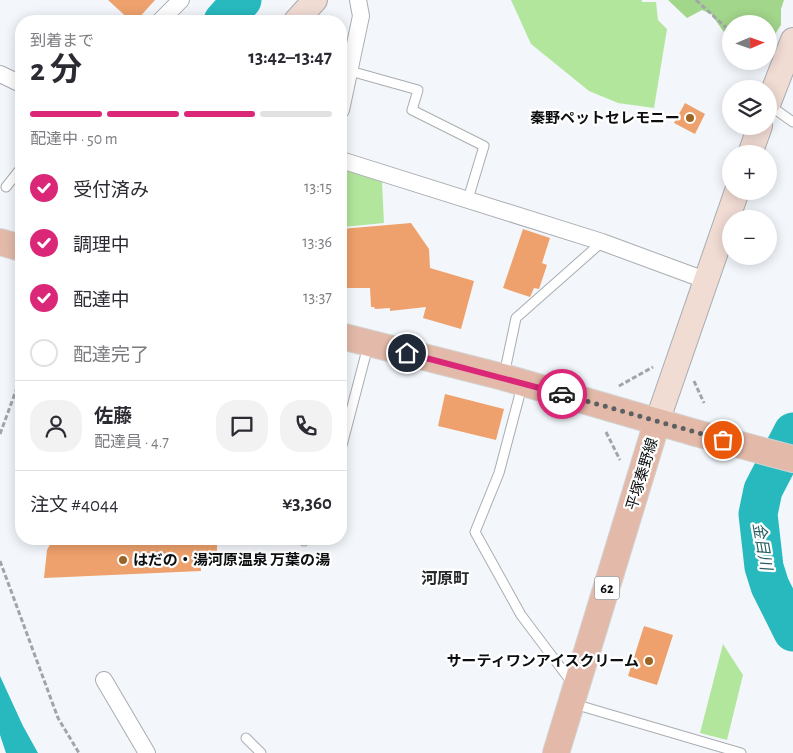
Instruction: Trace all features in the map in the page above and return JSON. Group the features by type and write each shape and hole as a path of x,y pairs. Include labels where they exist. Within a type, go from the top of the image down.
{"main road":[{"path":"0,242 15,246"},
{"name":"平塚秦野線","path":"347,338 513,380 657,422 556,753"},
{"path":"657,422 793,458"}],"street":[{"path":"166,15 181,0"},
{"path":"301,15 315,0"},
{"path":"347,84 361,16 358,0"},
{"path":"777,82 793,40"},
{"path":"0,74 15,81"},
{"path":"347,162 602,242 705,280"},
{"path":"657,422 734,200"},
{"path":"104,680 147,753"}],"lane":[{"path":"350,71 418,90 412,110 484,146 468,199"},
{"path":"777,109 793,122"},
{"path":"6,187 15,176"},
{"path":"602,242 516,318 513,380 499,473 476,532 521,615 574,696 741,753"},
{"path":"347,426 369,343"},
{"path":"246,738 261,753"}],"path":[{"path":"696,0 722,24"},
{"path":"618,386 654,367"},
{"path":"694,381 704,403"},
{"path":"0,434 15,393"},
{"path":"605,431 621,460"},
{"path":"0,561 58,718 79,753"}],"green space":[{"path":"511,0 642,0 642,2 656,2 658,20 667,29 654,108 618,103 589,91 531,44"},
{"path":"668,0 784,0 781,9 781,25 778,30 778,15 722,15 722,29 711,14 702,10 687,18"},
{"path":"347,169 382,182 384,223 347,227"},
{"path":"723,644 743,675 727,740 700,733"}],"water":[{"path":"0,676 23,726 38,753 6,753 0,735"}],"building":[{"path":"108,0 155,0 141,15 124,15"},
{"name":"秦野ペットセレモニー","path":"685,103 705,114 695,134 674,123"},
{"path":"411,223 429,249 430,268 474,281 461,329 423,318 426,307 390,311 390,308 375,309 371,307 370,288 347,288 347,228"},
{"path":"523,229 550,238 542,263 547,265 539,289 534,288 530,297 503,288"},
{"path":"445,394 504,409 496,440 438,426"},
{"name":"はだの・湯河原温泉 万葉の湯","path":"50,545 217,545 217,556 200,556 201,571 44,578 47,550"},
{"path":"644,626 673,635 657,685 628,676"}],"waterway":[{"path":"228,15 242,0"},
{"name":"金目川","path":"793,432 763,490 758,514 764,567 770,586 793,632"}],"way so far":[{"path":"562,394 723,440"}],"place":[{"name":"秦野ペットセレモニー","path":"690,118"},
{"name":"はだの・湯河原温泉 万葉の湯","path":"123,560"},
{"name":"サーティワンアイスクリーム","path":"649,661"}],"district":[{"name":"河原町","path":"445,578"}],"route":[{"path":"407,353 562,394"}]}
